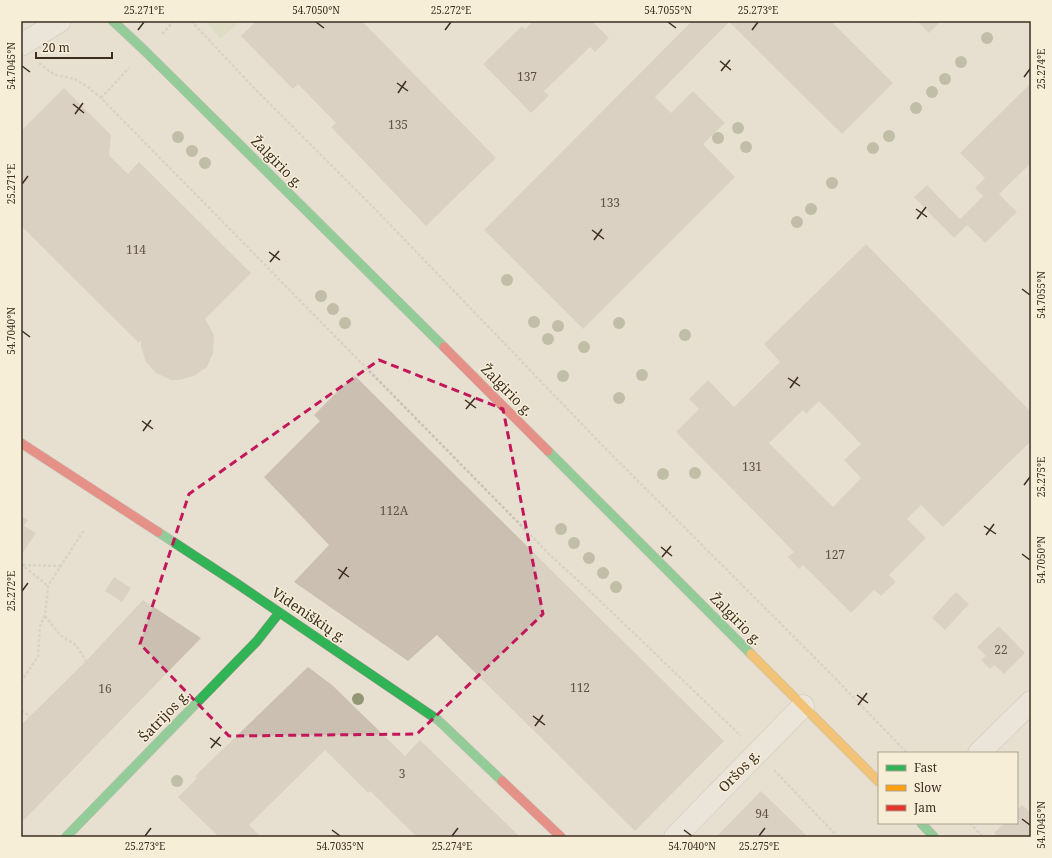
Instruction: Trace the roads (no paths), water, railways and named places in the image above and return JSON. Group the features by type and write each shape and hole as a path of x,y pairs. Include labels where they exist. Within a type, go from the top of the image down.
{"main road":[{"name":"Žalgirio g.","path":"113,21 376,280 878,781"},
{"name":"Videniškių g.","path":"21,443 438,720 561,837"},
{"name":"Šatrijos g.","path":"66,837 256,641 279,613"},
{"path":"922,824 934,837"}],"street":[{"path":"21,45 60,21"},
{"path":"980,752 1031,702"},
{"name":"Oršos g.","path":"675,837 803,706"}]}
